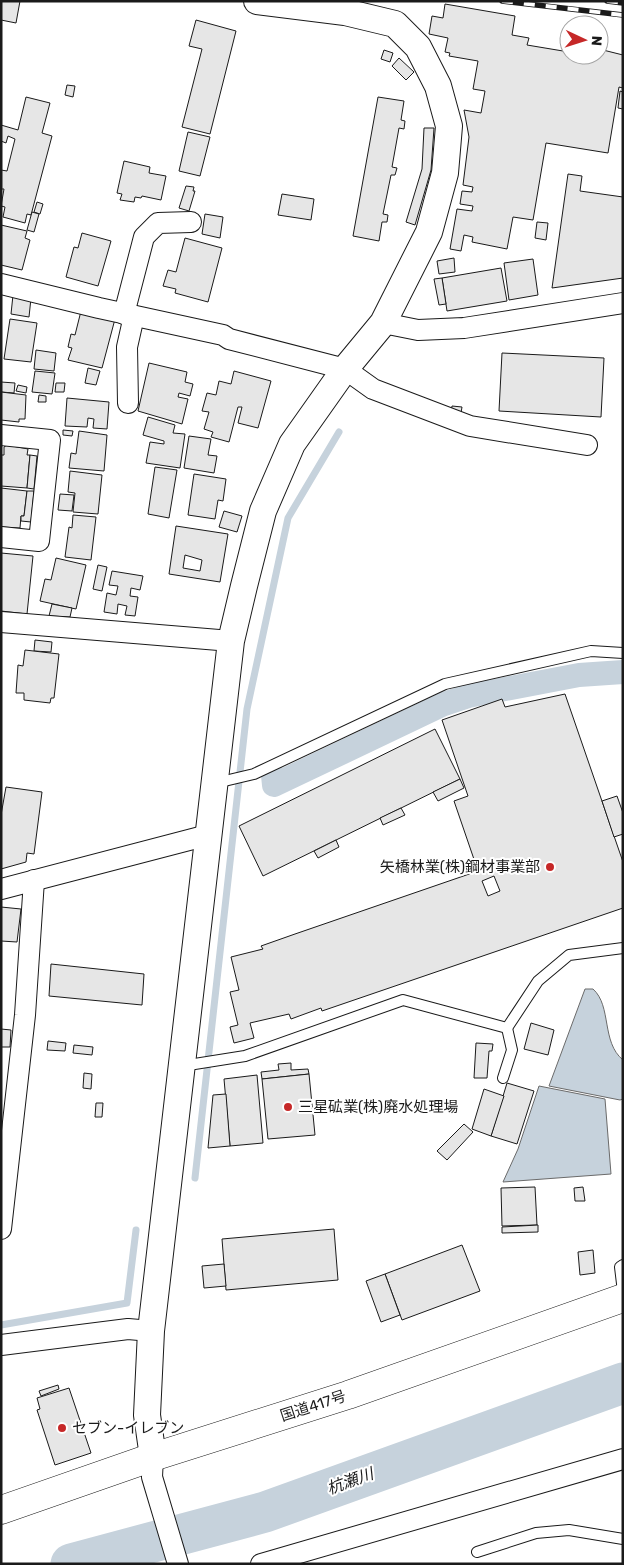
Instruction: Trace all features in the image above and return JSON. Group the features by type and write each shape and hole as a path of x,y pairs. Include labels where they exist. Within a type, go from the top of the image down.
{"highway":[{"name":"国道417号","path":"1,1510 152,1467 348,1395 623,1298"}],"street":[{"path":"178,1564 152,1467 147,1414 150,1331 190,1065 208,835 222,781 231,641 263,511 292,444 345,368 383,323 429,232 445,173 449,126 438,86 418,47 395,24 345,12 257,1"},
{"path":"128,402 127,347 129,315 144,237 158,223 191,222"},
{"path":"1,284 129,315 223,335 229,339 345,368 373,390 470,426 586,445"},
{"path":"383,323 418,330 464,328 623,303"},
{"path":"1,435 50,440 39,541 1,537"},
{"path":"1,622 231,641"},
{"path":"1,889 208,835"},
{"path":"1,1229 25,1015 34,880"},
{"path":"1,1345 128,1329 150,1331"},
{"path":"261,1564 623,1459"}],"lane":[{"path":"222,781 249,775 445,684 592,652 623,653"},
{"path":"503,1078 512,1050 507,1028 538,981 569,955 623,948"},
{"path":"190,1065 245,1056 403,1000 507,1028"},
{"path":"623,1265 620,1267 623,1292"},
{"path":"478,1552 536,1533 569,1530 623,1539"}],"shaded area":[{"path":"585,989 593,989 599,996 603,1005 612,1044 623,1060 623,1099 620,1100 549,1086"},
{"path":"539,1086 605,1099 611,1174 503,1182 518,1149"}],"building":[{"path":"1,1 20,1 16,23 1,20"},
{"path":"445,4 515,16 512,35 529,38 527,45 559,50 559,65 609,65 609,52 623,55 623,88 619,87 608,153 546,143 533,220 513,217 507,249 472,242 473,237 464,235 461,251 450,249 457,209 472,211 473,206 460,204 462,191 472,192 473,187 463,185 469,137 464,110 481,113 485,91 473,89 478,61 449,56 450,53 445,52 448,38 429,34 432,16 443,18"},
{"path":"196,20 236,31 210,134 182,127 202,49 189,46"},
{"path":"384,50 393,53 390,62 381,59"},
{"path":"399,58 414,72 406,80 392,66"},
{"path":"67,85 75,86 73,97 65,95"},
{"path":"620,91 623,92 623,109 618,108"},
{"path":"26,97 50,103 42,133 52,136 31,215 27,214 25,223 3,217 5,207 1,206 4,189 1,189 1,170 7,171 15,139 8,136 6,143 1,141 1,125 18,130"},
{"path":"378,97 404,101 401,120 405,121 404,129 399,128 392,167 397,168 395,175 391,175 383,214 388,215 387,222 382,222 379,241 353,236"},
{"path":"424,128 434,128 431,170 415,225 406,222 422,169"},
{"path":"188,132 210,137 200,176 179,171"},
{"path":"124,161 150,167 149,173 166,176 161,200 142,196 141,198 135,197 134,202 120,200 122,194 117,193"},
{"path":"568,174 582,176 580,191 623,197 623,278 552,288"},
{"path":"186,186 194,187 193,191 195,191 189,211 179,208"},
{"path":"282,194 314,199 311,220 278,215"},
{"path":"37,202 43,204 40,214 34,212"},
{"path":"32,212 39,214 34,232 27,230"},
{"path":"205,214 223,217 220,238 202,234"},
{"path":"537,222 548,223 546,240 535,238"},
{"path":"1,225 27,231 25,238 30,240 22,270 1,265"},
{"path":"82,233 111,241 98,286 66,277 74,247 78,248"},
{"path":"185,238 222,248 208,302 175,293 176,289 163,286 168,270 176,272"},
{"path":"454,258 455,272 439,274 437,261"},
{"path":"533,259 538,295 509,300 504,263"},
{"path":"501,268 507,301 447,311 442,278"},
{"path":"442,278 446,304 439,305 434,279"},
{"path":"13,295 31,298 29,317 11,314"},
{"path":"81,311 115,319 102,368 68,360 72,348 68,347 71,334 75,335"},
{"path":"10,319 37,323 31,362 4,359"},
{"path":"36,350 56,353 54,371 34,369"},
{"path":"502,353 604,358 601,417 499,411"},
{"path":"149,363 187,372 185,382 193,384 190,396 179,393 178,397 188,399 182,424 138,411"},
{"path":"88,368 100,371 96,385 85,383"},
{"path":"35,371 55,373 52,394 32,392"},
{"path":"234,371 271,381 258,428 238,423 242,407 238,407 229,442 211,437 213,432 204,429 209,412 202,411 207,393 216,395 219,381 231,384"},
{"path":"1,382 15,383 14,393 1,392"},
{"path":"56,383 65,383 64,392 55,392"},
{"path":"18,385 27,387 26,393 16,391"},
{"path":"1,392 26,395 25,419 19,419 19,422 1,420"},
{"path":"39,395 46,396 46,402 38,402"},
{"path":"67,398 109,402 107,429 93,428 94,419 88,418 87,427 65,426"},
{"path":"452,406 462,407 461,413 451,412"},
{"path":"148,417 175,425 173,433 185,434 180,468 146,463 150,442 164,444 164,441 143,435"},
{"path":"63,430 73,431 72,436 63,435"},
{"path":"79,431 107,435 104,471 69,468 71,453 76,454"},
{"path":"189,436 211,439 208,455 217,456 214,473 184,468"},
{"path":"7,445 28,449 27,455 30,455 27,488 1,486 1,455 4,455 4,447"},
{"path":"30,455 37,456 34,489 27,488"},
{"path":"155,467 177,470 169,518 148,514"},
{"path":"70,471 102,475 98,514 73,512 75,493 68,492"},
{"path":"194,474 226,479 223,501 218,500 215,519 188,515"},
{"path":"1,488 27,491 24,516 21,516 20,528 1,527"},
{"path":"27,491 34,491 31,522 21,521 21,516 24,516"},
{"path":"60,494 74,495 72,511 58,510"},
{"path":"224,511 242,516 237,532 219,527"},
{"path":"73,515 96,517 91,560 65,557 69,527 72,528"},
{"path":"176,526 228,534 220,582 169,574","holes":["185,555 202,560 200,571 183,568"]},
{"path":"1,553 33,556 27,614 1,611"},
{"path":"56,558 86,565 76,609 40,601 45,579 51,580"},
{"path":"98,565 107,567 102,591 93,589"},
{"path":"112,571 143,576 140,590 131,588 130,596 138,597 135,616 125,615 127,606 118,604 117,614 104,612 107,593 116,595 118,586 109,585"},
{"path":"52,604 72,608 70,617 49,616"},
{"path":"35,640 52,642 51,652 34,651"},
{"path":"25,650 59,654 54,698 51,698 50,703 24,700 24,693 16,693 18,665 23,666"},
{"name":"矢橋林業(株)鋼材事業部","path":"565,694 623,862 623,908 322,1011 321,1008 291,1019 289,1014 250,1023 254,1038 234,1043 230,1027 238,1025 230,992 239,990 231,957 263,949 261,946 478,871 454,801 468,796 442,720 502,699 505,707","holes":["494,876 500,891 488,896 482,881"]},
{"path":"435,729 460,779 263,876 239,826"},
{"path":"460,779 464,788 438,801 433,792"},
{"path":"6,787 42,792 34,854 27,853 26,862 1,869 1,815"},
{"path":"617,796 623,813 623,834 614,837 602,801"},
{"path":"401,808 405,815 383,825 380,818"},
{"path":"336,840 339,847 318,858 314,851"},
{"path":"1,907 21,909 17,942 1,941"},
{"path":"51,964 144,974 142,1005 49,996"},
{"path":"531,1023 554,1030 548,1055 524,1049"},
{"path":"1,1029 11,1030 10,1047 1,1047"},
{"path":"48,1041 66,1043 65,1051 47,1050"},
{"path":"476,1043 493,1044 492,1051 489,1051 487,1078 474,1078"},
{"path":"74,1045 93,1047 92,1055 73,1053"},
{"path":"291,1063 291,1070 308,1069 309,1074 262,1079 261,1072 279,1070 278,1064"},
{"path":"84,1073 92,1074 91,1089 83,1088"},
{"name":"三星砿業(株)廃水処理場","path":"309,1074 315,1135 268,1139 262,1079"},
{"path":"257,1075 263,1143 230,1146 224,1079"},
{"path":"507,1083 534,1091 517,1144 491,1136"},
{"path":"484,1089 504,1096 491,1136 472,1129"},
{"path":"226,1094 230,1146 208,1148 213,1095"},
{"path":"96,1103 103,1103 102,1117 95,1117"},
{"path":"464,1124 473,1132 447,1160 437,1151"},
{"path":"535,1187 537,1225 502,1226 501,1188"},
{"path":"583,1187 585,1201 575,1201 574,1188"},
{"path":"538,1225 538,1232 502,1233 502,1227"},
{"path":"334,1229 338,1280 226,1290 222,1239"},
{"path":"462,1245 480,1291 402,1320 385,1274"},
{"path":"593,1250 595,1273 580,1275 578,1252"},
{"path":"224,1264 226,1286 204,1288 202,1266"},
{"path":"385,1274 400,1315 381,1322 366,1281"},
{"path":"58,1385 59,1389 41,1396 39,1391"},
{"name":"セブン-イレブン","path":"69,1388 91,1453 55,1465 37,1410 40,1409 37,1398"}],"waterway":[{"path":"195,1178 247,709 288,518 339,432"},
{"path":"273,775 274,785 444,704 468,696 579,675 623,672"},
{"path":"1,1325 127,1303 136,1230"},
{"name":"杭瀬川","path":"71,1564 265,1512 623,1383"}],"railway":[{"path":"502,1 623,15"},
{"path":"607,1 623,3"}],"place":[{"name":"矢橋林業(株)鋼材事業部","path":"550,867"},
{"name":"三星砿業(株)廃水処理場","path":"288,1107"},
{"name":"セブン-イレブン","path":"62,1428"}]}
